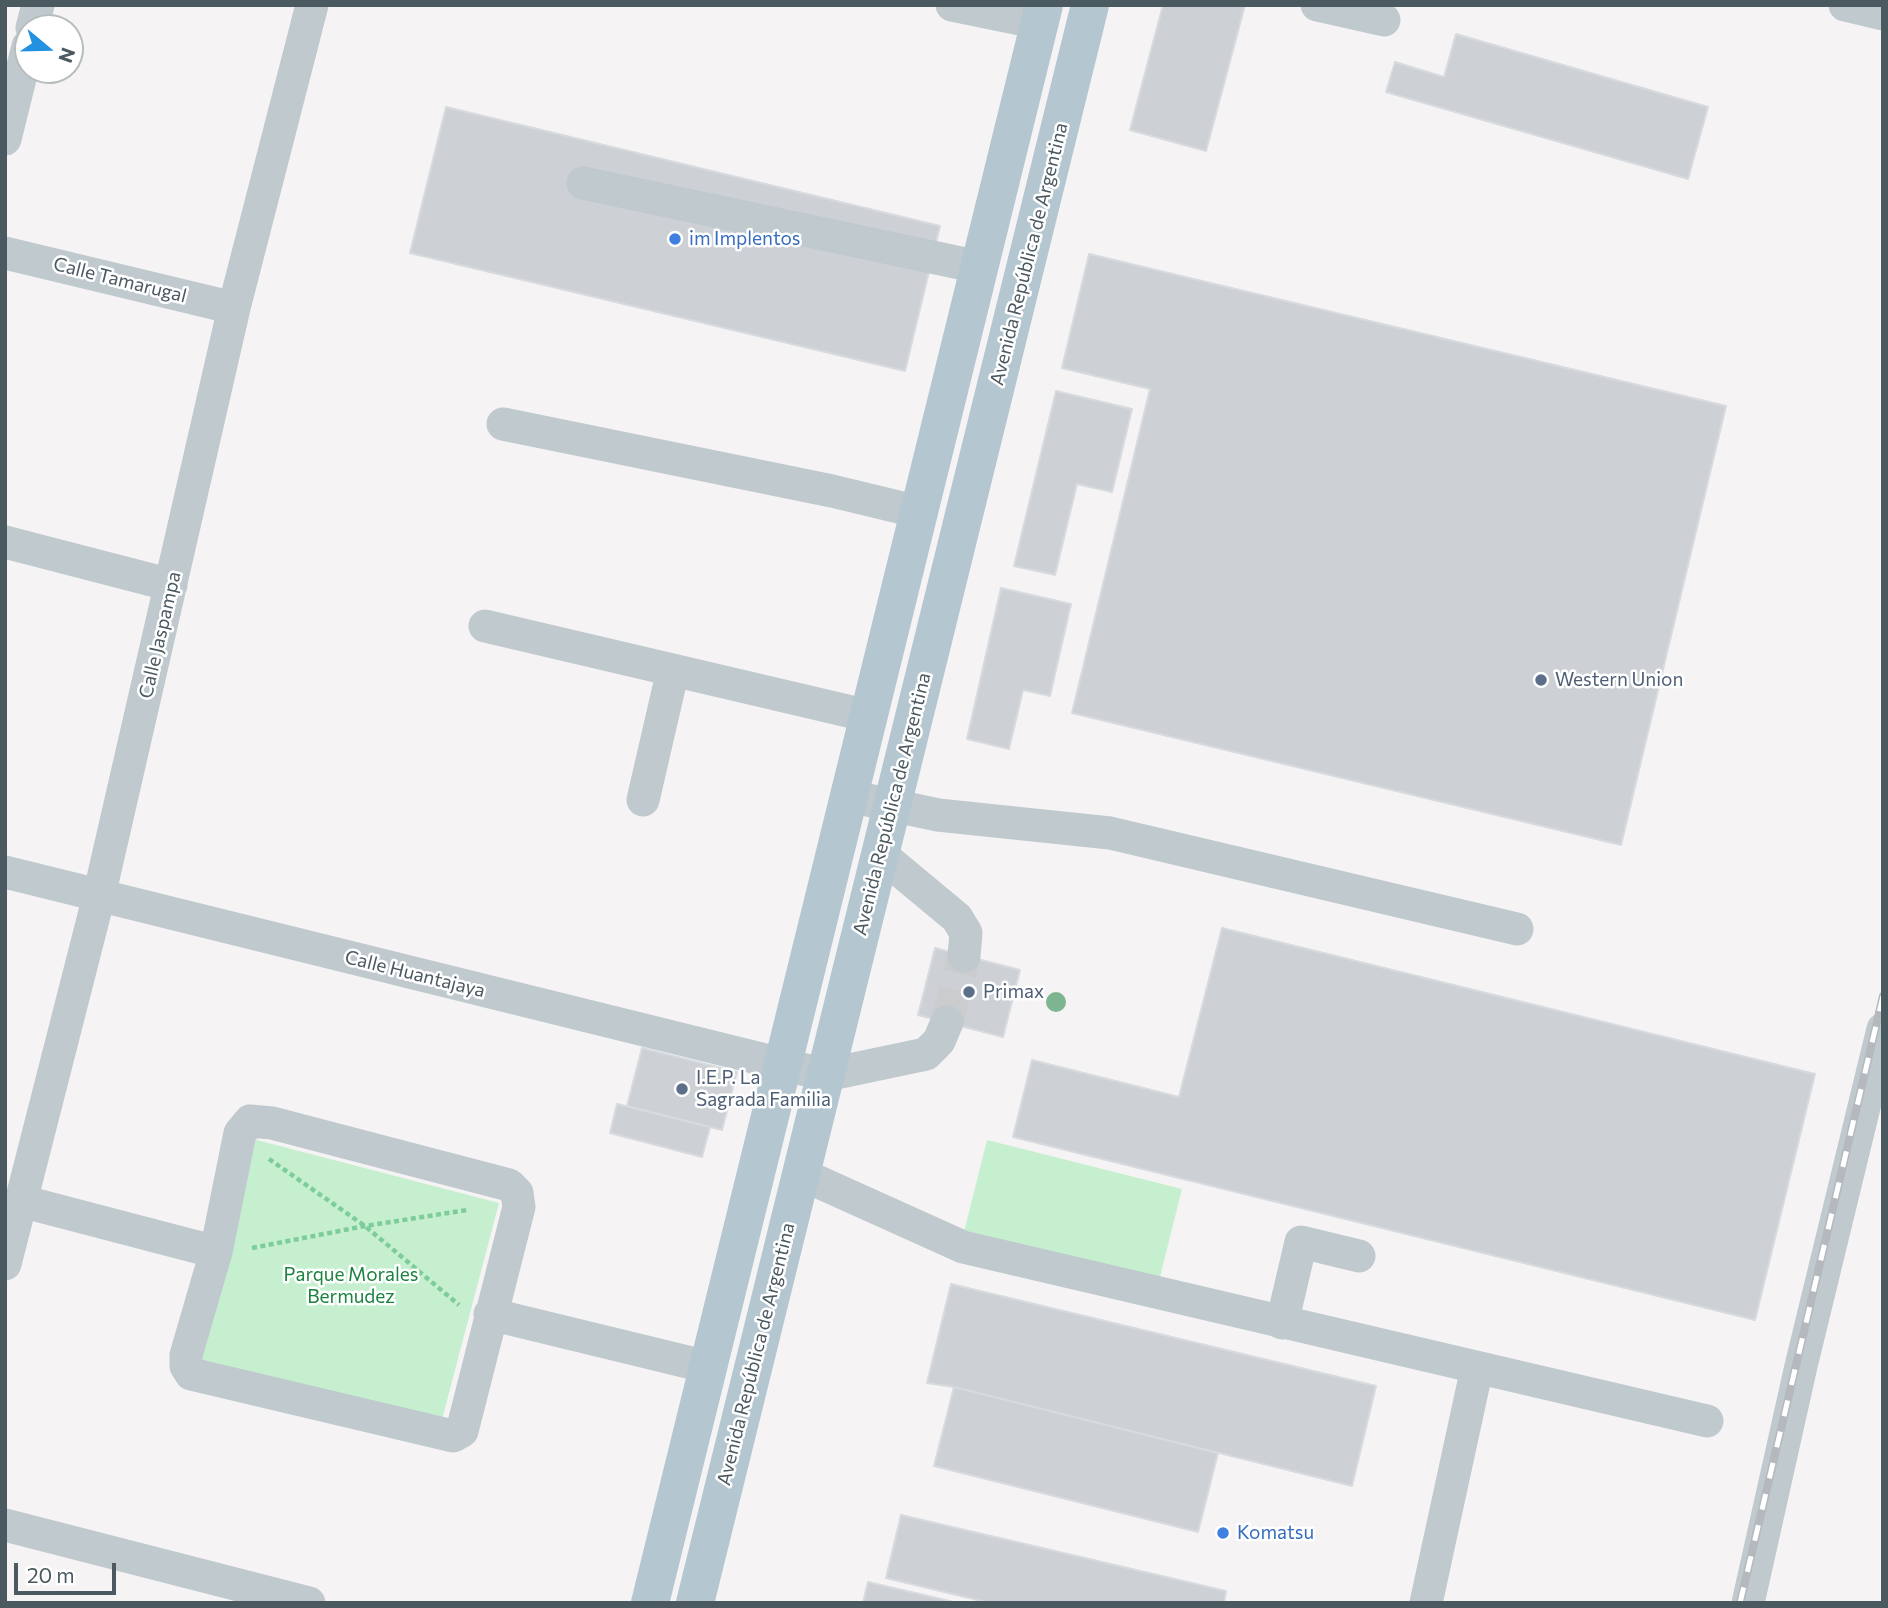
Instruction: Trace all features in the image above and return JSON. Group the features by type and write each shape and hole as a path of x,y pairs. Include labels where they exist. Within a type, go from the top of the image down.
{"main road":[{"name":"Avenida República de Argentina","path":"695,1603 1090,5"},
{"path":"650,1603 1042,14"}],"street":[{"name":"Calle Jaspampa","path":"5,1264 99,896 234,308 312,5"},
{"path":"952,5 1042,14"},
{"path":"1317,5 1384,20"},
{"path":"1846,5 1883,15"},
{"path":"5,139 19,84"},
{"path":"583,183 979,267"},
{"name":"Calle Tamarugal","path":"5,253 234,308"},
{"path":"503,424 832,491 919,512"},
{"path":"5,542 171,584"},
{"path":"485,626 869,716"},
{"path":"643,800 673,670"},
{"path":"849,796 938,815 1110,832 1517,929"},
{"path":"880,854 957,918 966,933 964,956"},
{"name":"Calle Huantajaya","path":"5,872 826,1075"},
{"path":"826,1075 926,1054 939,1041 947,1022"},
{"path":"1748,1603 1801,1366 1883,1029"},
{"path":"250,1121 272,1123 509,1185 517,1193 519,1206 462,1430 453,1436 191,1374 186,1366 186,1355 216,1252 240,1133 250,1121"},
{"path":"801,1174 963,1247 1707,1421"},
{"path":"21,1201 216,1252"},
{"path":"1282,1322 1301,1242 1359,1256"},
{"path":"491,1314 708,1367"},
{"path":"1426,1603 1477,1368"},
{"path":"5,1525 309,1603"}],"path":[{"path":"250,1121 253,1147 365,1226 467,1311 491,1314"},
{"path":"216,1252 228,1253 365,1226 495,1205 517,1193"}],"green space":[{"name":"Parque Morales Bermudez","path":"253,1139 499,1203 440,1427 204,1371 198,1358"},
{"path":"987,1140 1182,1189 1158,1285 963,1236"}],"building":[{"path":"1163,5 1245,5 1206,151 1130,130"},
{"path":"1456,34 1708,107 1688,179 1386,92 1395,62 1444,77"},
{"name":"im Implentos","path":"446,107 940,226 905,371 410,253"},
{"path":"1089,254 1726,406 1621,845 1072,713 1150,389 1062,368"},
{"path":"1056,391 1132,409 1112,492 1077,484 1055,575 1014,566"},
{"path":"1001,588 1071,604 1050,696 1023,690 1009,749 967,739"},
{"path":"1222,928 1815,1074 1755,1320 1013,1137 1032,1060 1179,1097"},
{"name":"Primax","path":"935,948 1020,970 1003,1037 918,1015"},
{"name":"I.E.P. La Sagrada Familia","path":"642,1048 737,1072 722,1130 627,1106"},
{"path":"617,1104 710,1127 702,1157 610,1133"},
{"path":"951,1284 1376,1386 1352,1486 954,1387 927,1383"},
{"path":"954,1387 1218,1453 1198,1532 934,1466"},
{"path":"901,1515 1226,1591 1224,1603 990,1603 886,1578"},
{"path":"868,1582 958,1603 863,1603"}],"tunnel":[{"path":"947,1022 964,956"}],"railway":[{"path":"1740,1603 1883,996"}],"place":[{"name":"im Implentos","path":"675,239"},
{"name":"Western Union","path":"1541,680"},
{"name":"Primax","path":"969,992"},
{"name":"I.E.P. La Sagrada Familia","path":"682,1089"},
{"name":"Komatsu","path":"1223,1533"}]}
